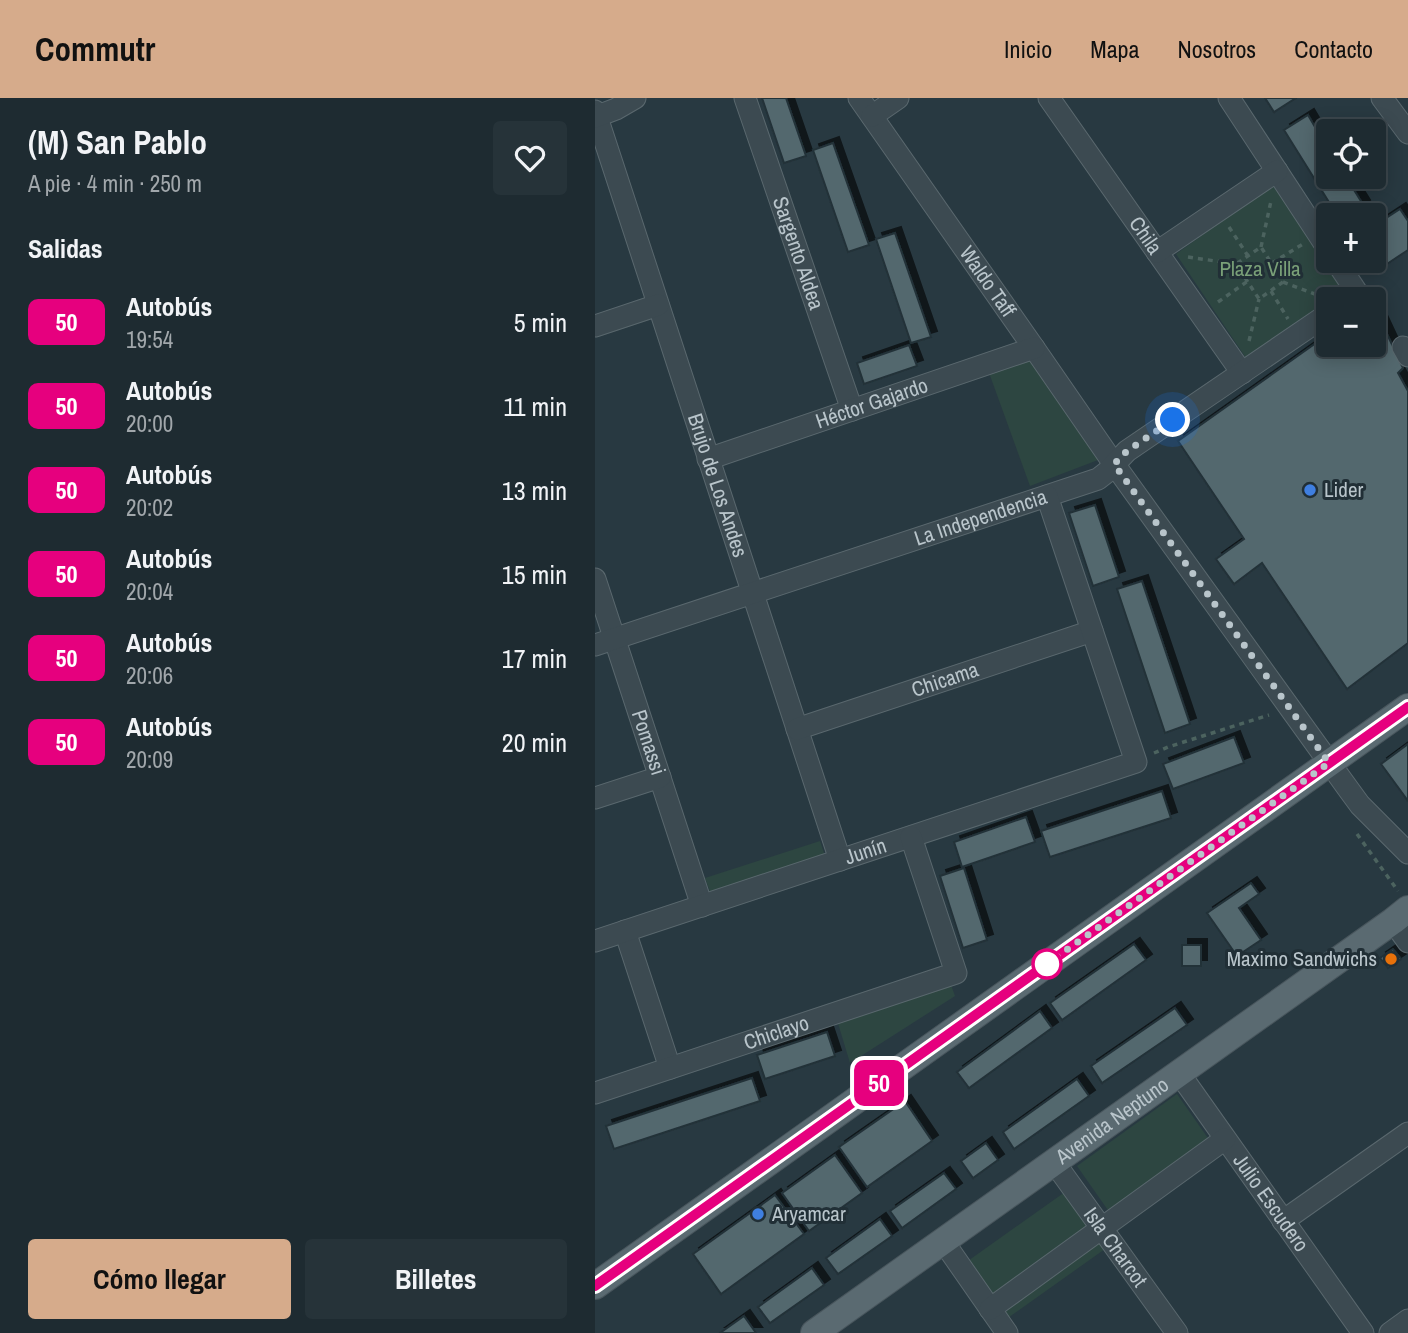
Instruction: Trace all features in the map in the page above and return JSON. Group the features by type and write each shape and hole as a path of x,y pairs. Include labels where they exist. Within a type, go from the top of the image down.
{"main road":[{"path":"595,1286 1408,707"},
{"name":"Avenida Neptuno","path":"814,1333 1179,1073 1403,924"}],"street":[{"path":"596,115 616,109 635,98"},
{"name":"Sargento Aldea","path":"745,98 852,410"},
{"name":"Waldo Taff","path":"859,98 1114,464 1329,763 1360,805 1408,853"},
{"path":"872,116 898,98"},
{"name":"Chila","path":"1049,98 1242,373"},
{"path":"1229,98 1316,230"},
{"path":"1382,98 1408,133"},
{"name":"Brujo de Los Andes","path":"596,115 840,860"},
{"path":"1157,252 1277,171"},
{"path":"595,326 658,305"},
{"name":"La Independencia","path":"605,642 1098,479 1127,451 1316,322"},
{"name":"Héctor Gajardo","path":"708,458 1034,348"},
{"path":"1047,496 1136,762"},
{"name":"Pomassi","path":"595,579 605,642 660,777 702,906"},
{"name":"Chicama","path":"797,729 1092,631"},
{"name":"Junín","path":"595,941 1136,762"},
{"path":"595,798 660,777"},
{"name":"Chiclayo","path":"595,1093 955,974 911,837"},
{"path":"625,931 670,1068"},
{"name":"Julio Escudero","path":"1179,1073 1363,1333"},
{"path":"1283,1221 1408,1133"},
{"path":"990,1309 1225,1139"},
{"name":"Isla Charcot","path":"1054,1162 1177,1333"},
{"path":"943,1241 1007,1333"},
{"path":"1390,1333 1408,1321"}],"path":[{"path":"1157,252 1236,264 1248,256 1261,247 1277,171"},
{"path":"1218,211 1248,256"},
{"path":"1272,264 1316,244"},
{"path":"1261,247 1283,282 1316,294"},
{"path":"1236,264 1259,299"},
{"path":"1201,314 1248,281"},
{"path":"1242,373 1259,299 1283,282"},
{"path":"1271,291 1297,335"},
{"path":"1136,762 1168,747 1291,709"}],"green space":[{"name":"Plaza Villa","path":"1276,182 1316,244 1316,273 1335,273 1344,287 1316,287 1316,310 1246,358 1176,254"},
{"path":"1026,355 1098,460 1030,486 988,370"},
{"path":"820,841 826,859 712,897 705,878"},
{"path":"951,985 955,996 850,1063 837,1020"},
{"path":"1177,1094 1217,1151 1117,1223 1077,1166"},
{"path":"1065,1192 1105,1249 1005,1320 965,1263"}],"building":[{"path":"762,98 786,98 806,156 784,163"},
{"path":"1265,98 1296,98 1274,112"},
{"path":"1308,115 1316,129 1316,181 1284,130"},
{"path":"833,143 869,245 848,252 813,150"},
{"path":"1321,189 1353,189 1362,203 1330,203"},
{"path":"1400,209 1408,221 1408,250 1386,265 1386,218"},
{"path":"895,233 931,337 911,343 876,239"},
{"name":"Lider","path":"1386,332 1403,368 1398,373 1408,391 1408,643 1347,689 1262,563 1234,584 1216,559 1244,539 1178,441 1316,343 1316,357 1386,357"},
{"path":"909,345 917,366 864,384 857,363"},
{"path":"1095,505 1119,577 1093,586 1069,513"},
{"path":"1142,581 1190,724 1165,733 1117,589"},
{"path":"1234,737 1244,763 1173,789 1163,764"},
{"path":"1408,744 1408,801 1381,764"},
{"path":"1162,791 1171,818 1050,857 1041,831"},
{"path":"1026,817 1035,842 962,867 954,842"},
{"path":"964,868 987,940 963,948 940,876"},
{"path":"1251,883 1259,894 1239,908 1261,940 1237,956 1207,913"},
{"path":"1134,944 1146,960 1062,1020 1050,1003"},
{"path":"1182,945 1201,945 1201,966 1182,966"},
{"name":"Maximo Sandwichs","path":"1393,949 1401,959 1388,968 1380,958"},
{"path":"1175,1008 1187,1025 1102,1083 1091,1066"},
{"path":"1040,1011 1052,1028 969,1088 957,1072"},
{"path":"827,1032 835,1056 765,1079 757,1055"},
{"path":"752,1078 760,1101 614,1149 606,1126"},
{"path":"1077,1079 1089,1096 1014,1149 1003,1132"},
{"path":"905,1101 932,1141 867,1187 839,1147"},
{"path":"986,1143 998,1160 973,1178 961,1161"},
{"path":"835,1155 862,1193 809,1231 782,1193"},
{"path":"944,1173 956,1189 902,1228 890,1211"},
{"path":"775,1195 804,1234 721,1294 693,1254"},
{"path":"880,1219 892,1236 838,1274 826,1258"},
{"path":"812,1268 824,1285 770,1323 758,1307"},
{"path":"744,1316 756,1333 720,1333"}],"bus line":[{"name":"50","path":"595,1286 1408,707"}],"place":[{"name":"Lider","path":"1310,490"},
{"name":"Maximo Sandwichs","path":"1391,959"},
{"name":"Aryamcar","path":"758,1214"}],"route":[{"path":"1047,964 1329,763 1114,464 1127,451 1173,420"}]}
